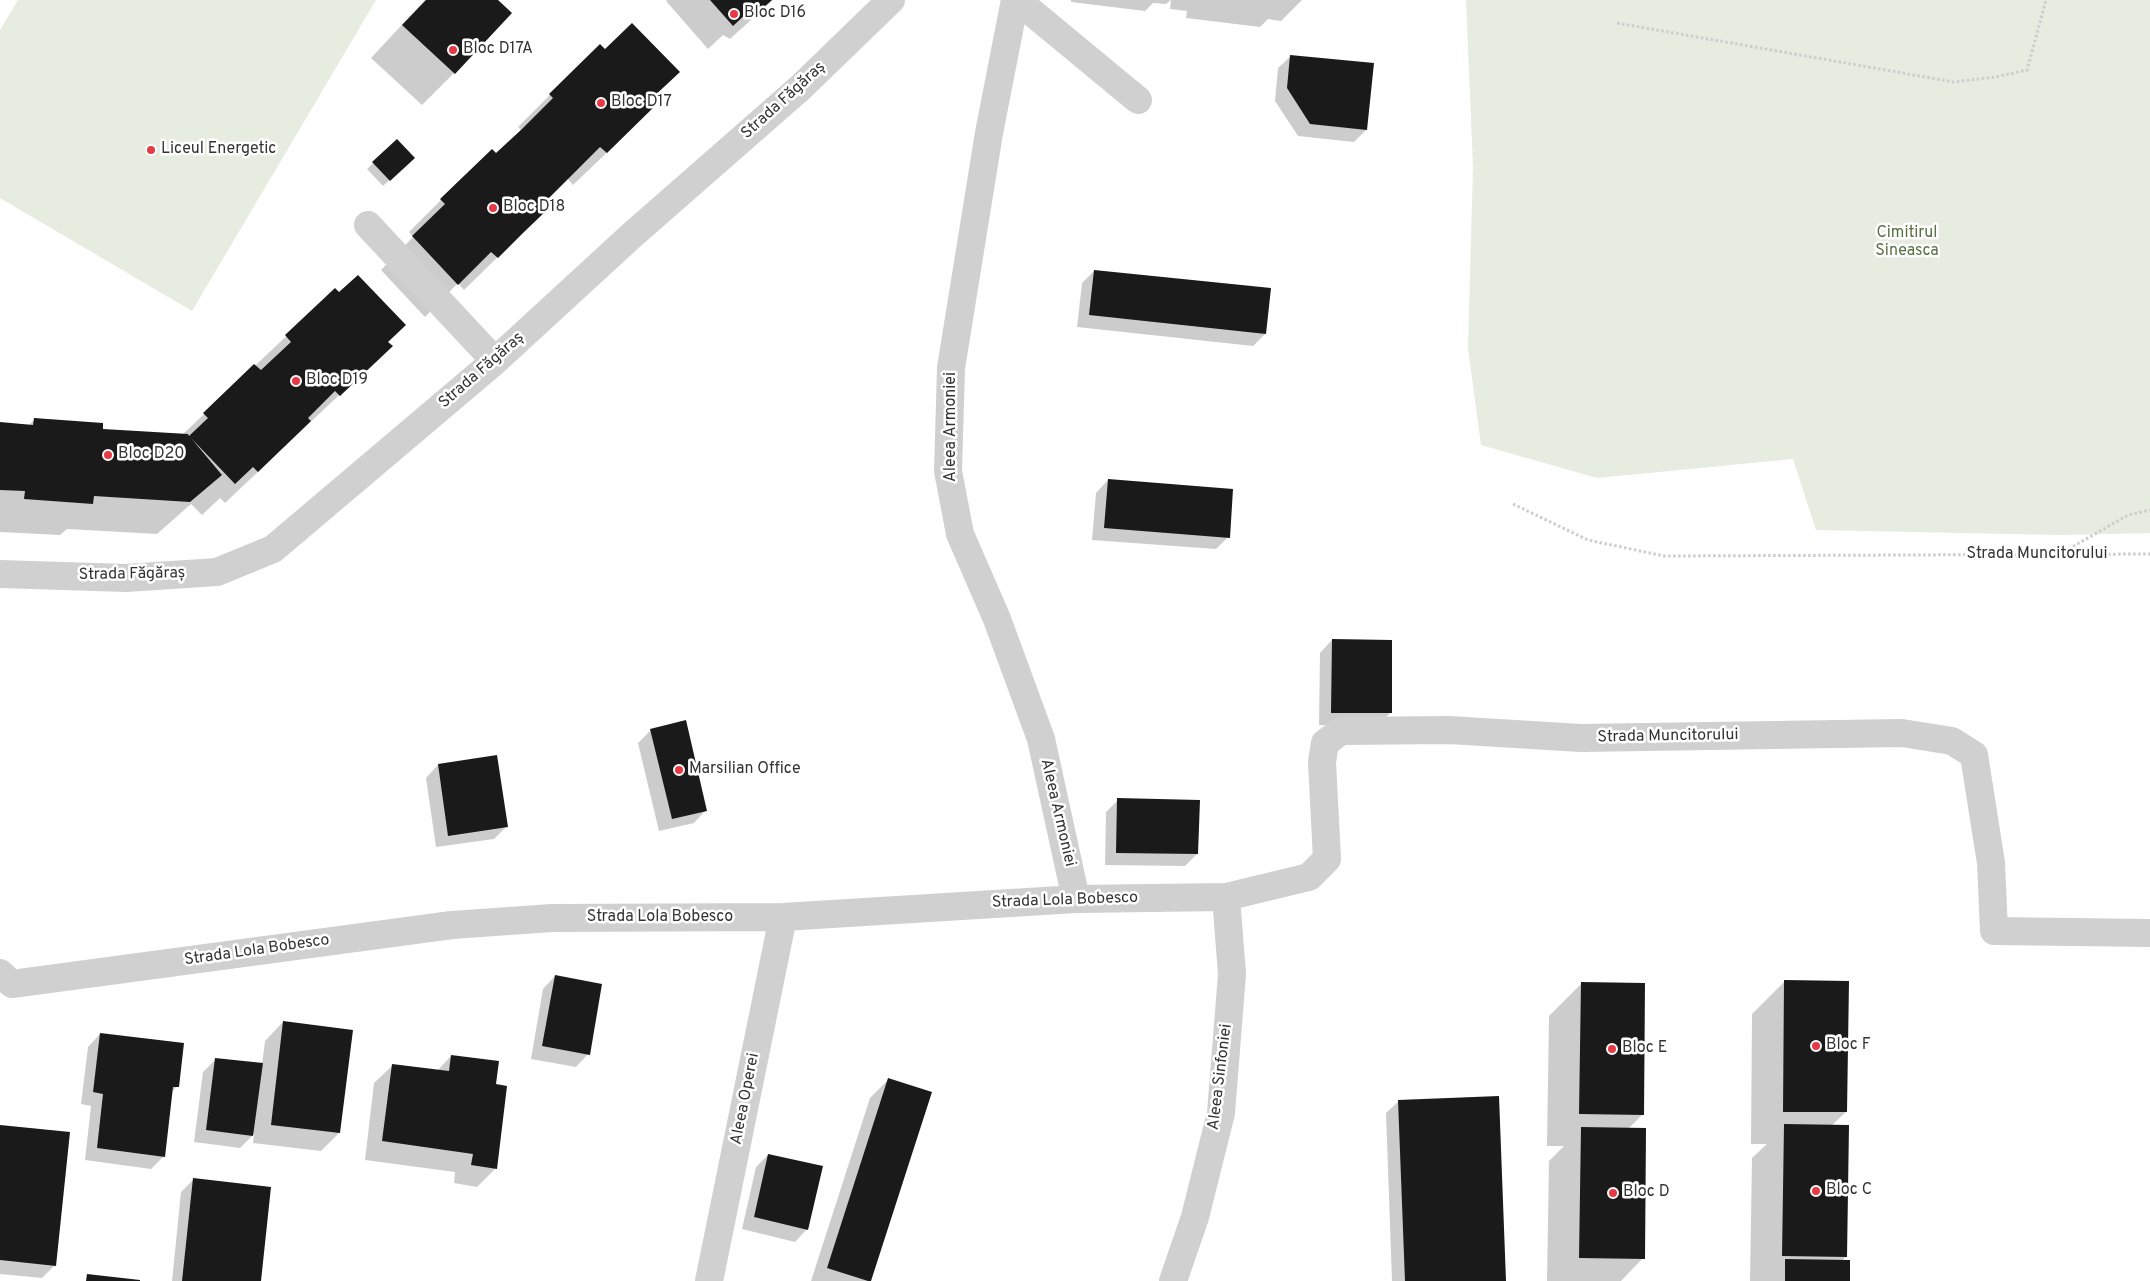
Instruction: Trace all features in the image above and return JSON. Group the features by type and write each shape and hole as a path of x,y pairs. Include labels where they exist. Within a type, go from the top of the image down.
{"street":[{"name":"Strada Făgăraș","path":"0,574 126,578 217,572 273,549 495,361 631,236 800,88 891,0"},
{"path":"1016,0 1138,100"},
{"name":"Aleea Armoniei","path":"1016,0 989,133 951,368 948,471 960,534 997,619 1040,739 1076,898"},
{"path":"368,225 495,361"},
{"name":"Strada Muncitorului","path":"1310,877 1327,860 1322,762 1325,743 1341,732 1449,730 1581,738 1902,733 1952,741 1974,755 1991,863 1994,931 2150,933"},
{"name":"Strada Lola Bobesco","path":"6,979 452,925 552,918 783,917 1076,898 1226,897 1310,877"},
{"name":"Aleea Sinfoniei","path":"1173,1281 1195,1217 1221,1113 1232,974 1226,897"},
{"name":"Aleea Operei","path":"709,1281 783,917"}],"path":[{"path":"1617,23 1954,82 1994,77 2027,70 2046,0"},
{"name":"Strada Muncitorului","path":"1513,504 1588,540 1664,556 2150,554"},
{"path":"2060,554 2128,515 2150,510"}],"green space":[{"name":"Liceul Energetic","path":"18,0 376,0 192,311 0,198 0,30"},
{"name":"Cimitirul Sineasca","path":"1466,0 2150,0 2150,533 2059,535 1816,530 1793,459 1597,478 1481,445 1468,348 1473,167"}],"building":[{"name":"Bloc D17A","path":"426,0 498,0 512,13 455,74 402,25"},
{"name":"Bloc D16","path":"710,0 772,0 754,16 748,12 733,26"},
{"path":"632,23 680,72 650,100 656,105 607,153 600,147 542,205 547,210 498,258 491,252 458,285 412,236 445,204 440,199 492,149 496,153 522,129 553,98 549,94 600,44 605,49"},
{"path":"1290,55 1374,63 1367,130 1310,124 1287,88"},
{"path":"397,139 415,158 390,181 372,162"},
{"path":"1094,270 1271,288 1266,334 1089,315"},
{"path":"358,275 406,325 388,342 393,346 340,396 335,391 308,418 311,421 258,472 253,467 235,484 191,438 222,475 190,502 94,496 93,504 24,499 25,491 0,490 0,422 33,425 34,418 103,423 103,429 188,434 189,436 208,418 203,413 254,364 261,370 291,342 285,335 335,288 339,292"},
{"path":"1108,479 1233,489 1230,538 1104,528"},
{"path":"1332,639 1392,640 1392,713 1331,713"},
{"name":"Marsilian Office","path":"686,720 707,811 672,819 650,729"},
{"path":"497,755 508,827 448,836 438,764"},
{"path":"1117,798 1200,800 1198,854 1116,853"},
{"path":"555,975 602,984 590,1055 542,1046"},
{"name":"Bloc F","path":"1784,980 1849,981 1847,1112 1783,1112"},
{"name":"Bloc E","path":"1581,982 1645,983 1644,1115 1579,1114"},
{"path":"283,1021 353,1030 340,1133 271,1125"},
{"path":"100,1033 184,1043 179,1087 173,1087 165,1157 97,1148 103,1094 93,1092"},
{"path":"451,1055 499,1061 496,1084 507,1086 497,1169 471,1165 473,1154 382,1141 392,1064 449,1071"},
{"path":"215,1058 263,1063 253,1136 206,1130"},
{"path":"888,1078 932,1092 871,1281 868,1281 827,1268"},
{"path":"1499,1096 1506,1281 1405,1281 1398,1100"},
{"name":"Bloc C","path":"1784,1124 1849,1125 1847,1257 1782,1256"},
{"path":"0,1125 70,1132 56,1266 0,1260"},
{"name":"Bloc D","path":"1581,1127 1646,1128 1645,1259 1579,1258"},
{"path":"768,1154 823,1166 808,1230 754,1217"},
{"path":"193,1178 271,1187 261,1281 182,1281"},
{"path":"1785,1259 1850,1260 1850,1281 1785,1281"},
{"path":"87,1274 140,1280 140,1281 86,1281"}],"place":[{"name":"Bloc D16","path":"734,14"},
{"name":"Bloc D17A","path":"453,50"},
{"name":"Bloc D17","path":"601,103"},
{"name":"Liceul Energetic","path":"151,150"},
{"name":"Bloc D18","path":"493,208"},
{"name":"Bloc D19","path":"296,381"},
{"name":"Bloc D20","path":"108,455"},
{"name":"Marsilian Office","path":"679,770"},
{"name":"Bloc F","path":"1816,1046"},
{"name":"Bloc E","path":"1612,1049"},
{"name":"Bloc C","path":"1816,1191"},
{"name":"Bloc D","path":"1613,1193"}]}
